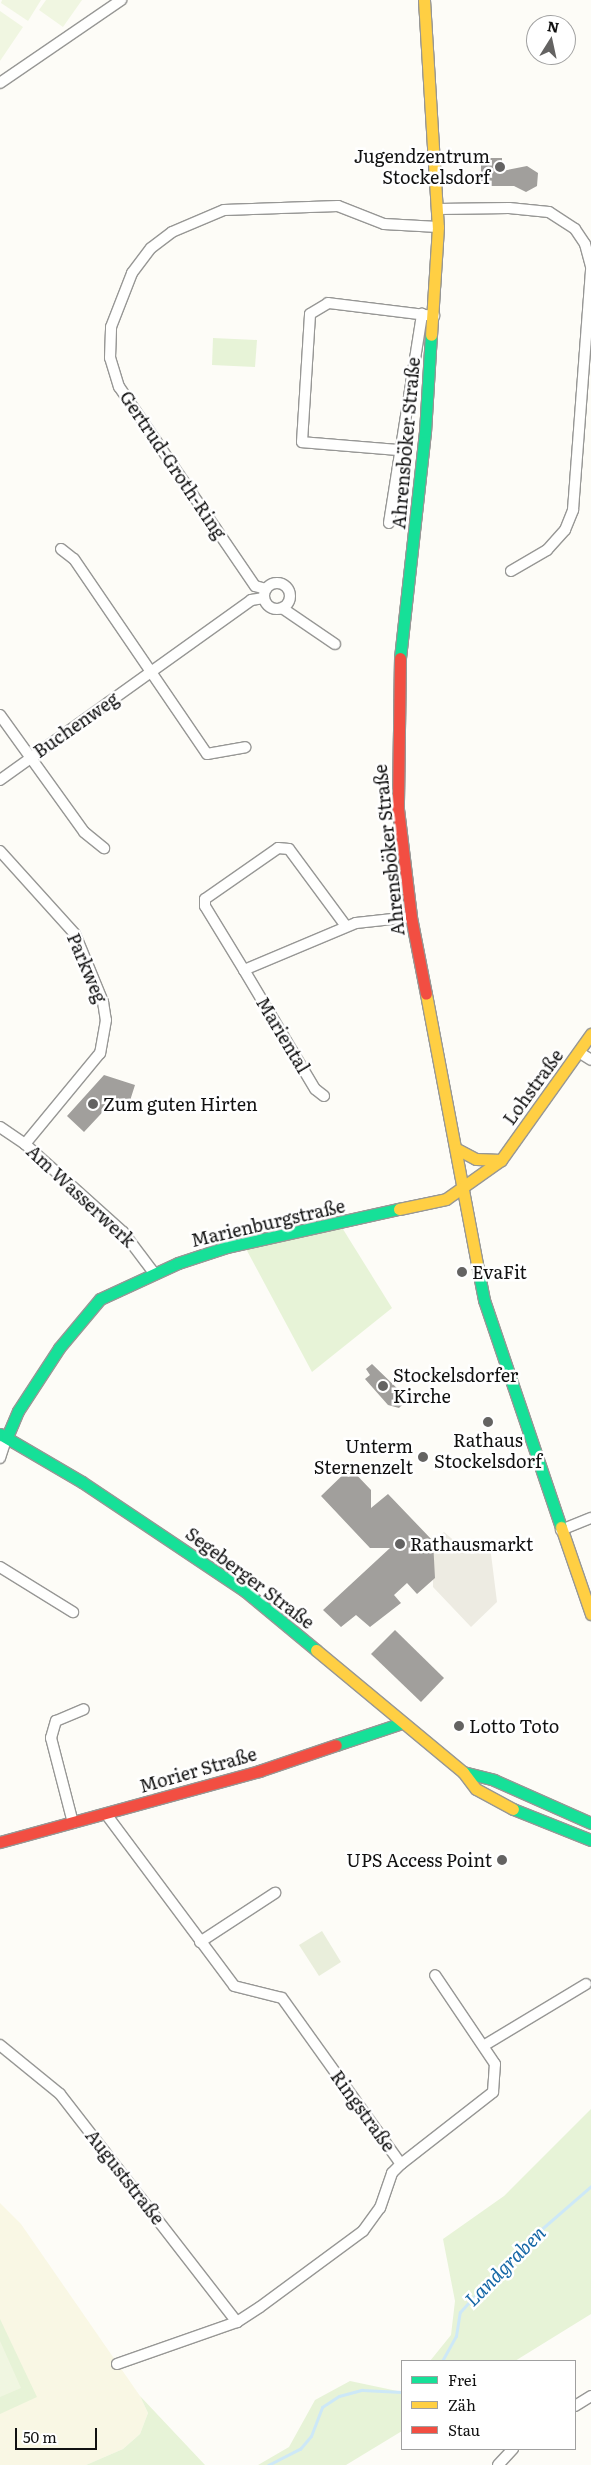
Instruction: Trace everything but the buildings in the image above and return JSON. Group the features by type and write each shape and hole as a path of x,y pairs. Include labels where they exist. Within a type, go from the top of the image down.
{"main road":[{"name":"Ahrensböker Straße","path":"424,0 438,227 434,316 397,711 398,809 411,917 487,1308 591,1614"},
{"name":"Lohstraße","path":"463,1188 501,1160 580,1053 591,1034"},
{"path":"457,1149 476,1158 501,1160"},
{"name":"Marienburgstraße","path":"4,1435 28,1395 92,1307 111,1292 154,1273 240,1244 433,1204 463,1188"},
{"name":"Segeberger Straße","path":"4,1435 82,1482 245,1591 402,1723 464,1772 476,1789 502,1805 591,1840"},
{"name":"Morier Straße","path":"0,1842 259,1771 402,1723"},
{"name":"Segeberger Straße","path":"464,1772 494,1780 591,1823"}],"street":[{"path":"0,83 121,0"},
{"name":"Gertrud-Groth-Ring","path":"335,644 282,608 274,609 265,593 255,586 119,387 110,358 111,327 132,273 151,248 172,232 224,210 338,206 384,224 438,227"},
{"path":"438,210 525,208 549,212 575,229 585,244 591,268 573,510 564,530 547,550 511,571"},
{"path":"399,450 302,442 310,314 328,303 434,316"},
{"name":"Ahrensböker Straße","path":"389,523 399,450 422,314"},
{"path":"62,549 74,559 153,672 207,754 245,747"},
{"path":"153,672 250,600 265,593 278,583 289,590 288,603 282,608"},
{"name":"Buchenweg","path":"0,780 153,672"},
{"path":"0,715 84,832 104,848"},
{"name":"Mariental","path":"324,1096 315,1089 205,906 205,899 278,848 289,849 346,926"},
{"name":"Parkweg","path":"0,851 75,934 104,1002 106,1020 100,1053 25,1144"},
{"path":"244,970 346,926 411,917"},
{"path":"580,1053 591,1060"},
{"name":"Am Wasserwerk","path":"0,1128 25,1144 124,1232 154,1273"},
{"path":"0,1458 4,1435"},
{"path":"561,1530 591,1518"},
{"path":"0,1567 73,1612"},
{"path":"73,1822 51,1738 56,1721 84,1709"},
{"name":"Ringstraße","path":"106,1814 234,1986 282,1998 401,2164 392,2173 380,2208 363,2231 237,2322 117,2364"},
{"path":"200,1942 275,1893"},
{"path":"401,2164 493,2092 495,2064 485,2045 435,1975"},
{"path":"485,2045 586,1984"},
{"name":"Auguststraße","path":"0,2045 60,2094 237,2322"},
{"path":"576,2405 591,2396"},
{"path":"498,2465 512,2450"}],"shaded area":[{"path":"444,1532 458,1544 490,1546 497,1602 471,1627 433,1587 433,1541"},
{"path":"0,2203 21,2224 140,2396 148,2413 140,2434 123,2449 86,2465 0,2465"}],"green space":[{"path":"2,0 41,0 28,21 1,3"},
{"path":"46,0 82,0 63,27 39,10"},
{"path":"0,11 23,27 0,61"},
{"path":"213,338 257,340 255,367 212,365"},
{"path":"341,1226 392,1308 312,1372 244,1245"},
{"path":"322,1931 341,1962 319,1976 299,1945"},
{"path":"591,2109 591,2314 517,2360 431,2360 451,2335 455,2301 443,2239 504,2196"},
{"path":"0,2319 37,2397 0,2414"},
{"path":"0,2341 21,2388 0,2397"},
{"path":"350,2381 401,2392 401,2432 346,2465 258,2465 289,2447 315,2400"},
{"path":"140,2396 205,2465 86,2465 123,2449 140,2434 148,2413"}],"waterway":[{"name":"Landgraben","path":"443,2360 456,2336 460,2312 514,2253 591,2186"},
{"name":"Landgraben","path":"268,2465 300,2449 311,2436 322,2407 339,2396 362,2390 401,2392"}],"traffic: fast":[{"path":"400,658 425,432 431,335"},
{"path":"7,1437 18,1411 59,1348 100,1299 178,1263 227,1247 399,1209"},
{"path":"477,1264 484,1300 561,1527"},
{"path":"0,1434 82,1482 245,1591 316,1650"},
{"path":"336,1745 402,1723"},
{"path":"463,1772 494,1780 591,1823"},
{"path":"513,1809 591,1840"}],"traffic: slow":[{"path":"424,0 438,227 431,335"},
{"path":"426,994 477,1264"},
{"path":"399,1209 446,1199 501,1160 591,1034"},
{"path":"457,1149 476,1159 501,1160"},
{"path":"561,1527 591,1614"},
{"path":"316,1650 463,1772 476,1789 513,1809"}],"traffic: jam":[{"path":"400,658 398,809 411,917 426,994"},
{"path":"0,1842 259,1771 336,1745"}],"place":[{"name":"Jugendzentrum Stockelsdorf","path":"500,167"},
{"name":"Zum guten Hirten","path":"93,1104"},
{"name":"EvaFit","path":"462,1272"},
{"name":"Stockelsdorfer Kirche","path":"383,1386"},
{"name":"Rathaus Stockelsdorf","path":"488,1422"},
{"name":"Unterm Sternenzelt","path":"423,1457"},
{"name":"Rathausmarkt","path":"400,1544"},
{"name":"Lotto Toto","path":"459,1726"},
{"name":"UPS Access Point","path":"502,1860"}]}
